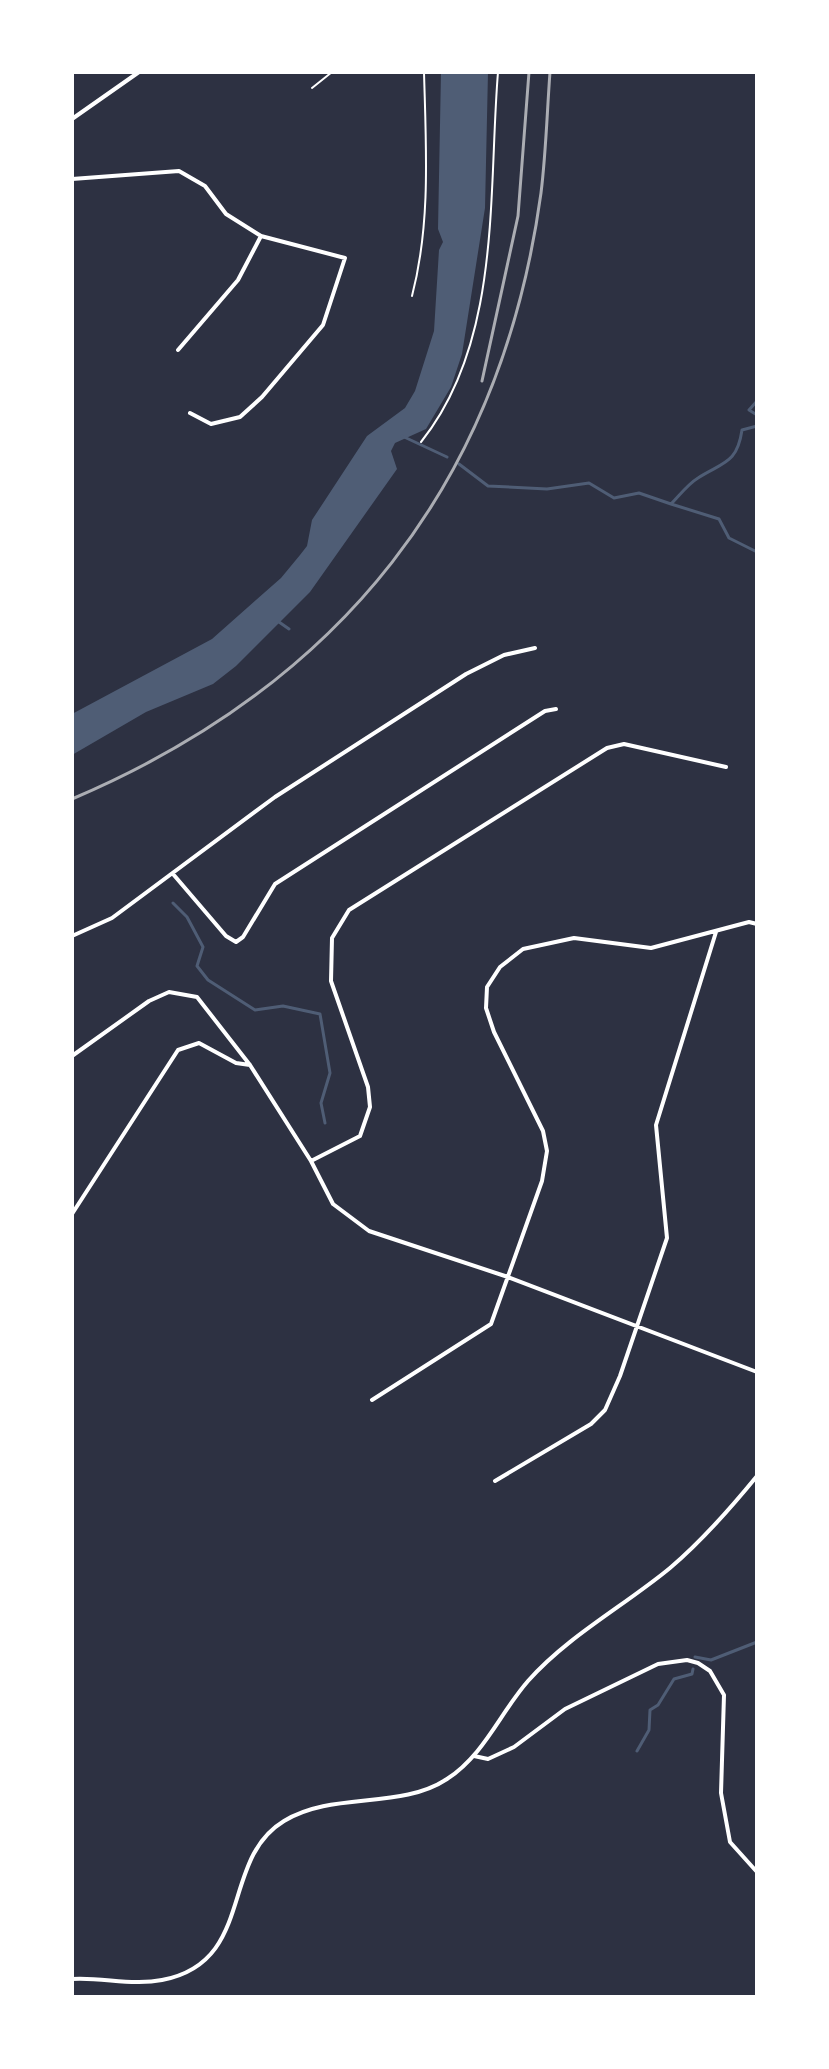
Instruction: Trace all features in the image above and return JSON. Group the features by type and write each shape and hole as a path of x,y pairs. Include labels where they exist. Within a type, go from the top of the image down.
{"street":[{"path":"72,119 139,72"},
{"path":"72,179 179,171 205,186 226,214 261,236 345,258 323,325 262,397 240,417 211,424 190,413"},
{"path":"178,350 238,280 261,236"},
{"path":"72,936 112,918 275,797 466,674 504,655 535,648"},
{"path":"172,873 226,936 236,942 241,940 275,884 545,711 556,709"},
{"path":"311,1161 360,1136 370,1107 368,1087 331,981 332,938 349,910 607,748 624,744 726,767"},
{"path":"372,1400 491,1324 542,1181 547,1151 543,1131 494,1032 486,1008 487,987 500,967 523,949 574,938 651,948 749,922 757,924"},
{"path":"495,1481 591,1424 605,1410 638,1327 667,1238 656,1125 716,932"},
{"path":"72,1056 149,1001 169,992 197,997 250,1065 311,1161 333,1204 369,1231 508,1277 757,1372"},
{"path":"72,1214 178,1050 199,1043 236,1063 250,1065"},
{"path":"72,1979 144,1982 187,1972 211,1953 228,1930 250,1859 272,1830 308,1810 426,1789 447,1779 474,1756 529,1680 710,1532 757,1476"},
{"path":"474,1756 488,1759 514,1747 565,1709 658,1664 687,1660 698,1663 710,1671 724,1695 721,1793 730,1842 757,1872"}],"path":[{"path":"312,88 332,72"},
{"path":"412,296 422,256 426,196 424,72"},
{"path":"421,442 455,387 475,318 489,239 498,72"}],"water":[{"path":"441,72 488,72 485,208 462,354 451,387 426,429 395,443 391,451 397,469 310,592 236,666 213,684 146,712 72,755 72,714 212,639 281,578 307,546 312,520 367,436 405,408 415,391 434,331 439,250 443,242 438,229"}],"waterway":[{"path":"757,401 749,410 757,415"},
{"path":"459,464 488,486 547,489 589,483 614,498 639,493 671,504 694,481 728,461 737,450 742,430 757,426"},
{"path":"402,436 447,457"},
{"path":"671,504 719,519 729,538 757,552"},
{"path":"279,622 289,629"},
{"path":"173,903 187,917 203,947 197,966 208,980 255,1010 283,1006 320,1014 330,1073 321,1103 325,1123"},
{"path":"695,1657 711,1660 757,1642"},
{"path":"637,1751 649,1730 650,1710 658,1705 674,1679 692,1674 693,1669"}],"railway":[{"path":"482,381 518,216 529,72"},
{"path":"72,799 167,752 253,697 328,634 392,562 446,483 489,394 520,298 541,193 550,72"}]}
